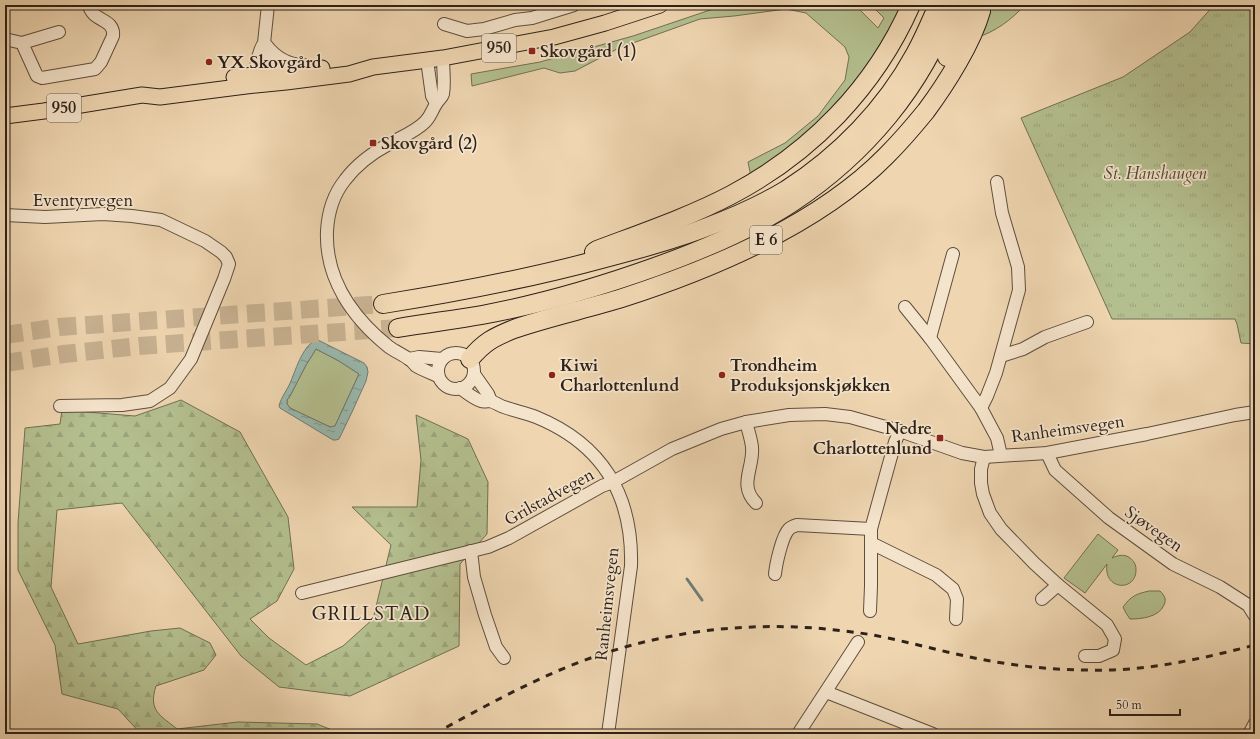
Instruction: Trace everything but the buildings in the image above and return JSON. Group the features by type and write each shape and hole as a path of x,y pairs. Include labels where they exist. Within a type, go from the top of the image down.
{"highway":[{"name":"E 6","path":"579,266 597,250 679,219 732,195 794,155 834,120 854,97 884,57 911,5"},
{"name":"E 6","path":"383,304 450,293 579,266 644,248 707,228 785,191 813,171 860,130 902,76 915,54 938,5"},
{"name":"E 6","path":"398,328 482,314 572,294 671,261 723,239 762,220 821,182 849,159 882,124 912,86 941,32 952,5"},
{"name":"E 6","path":"762,220 813,202 856,170 879,148 911,112 934,79 956,40 966,31 978,7"},
{"name":"E 6","path":"472,366 480,347 498,336 514,329 643,291 730,256 775,235 833,200 862,178 910,132 946,80 977,26 978,7"}],"main road":[{"name":"950","path":"263,77 286,82 344,75 373,68 443,58 554,37 605,23 660,5"},
{"name":"950","path":"5,116 142,95 160,97 313,69 344,65 373,68"}],"street":[{"path":"22,43 37,76 42,78 95,69 101,62 114,36 114,32 113,27 94,14 89,5"},
{"path":"268,5 266,45 279,58 289,64 305,65 313,69"},
{"path":"444,24 467,31 484,29 515,20 532,18 574,5"},
{"path":"5,39 22,43 59,32"},
{"path":"263,77 257,65 260,47 266,45"},
{"path":"438,376 415,365 378,337 355,312 336,284 329,263 327,251 328,226 332,203 340,187 355,168 375,152 420,127 430,117 436,103 443,96 443,58"},
{"path":"427,60 432,96 436,103"},
{"path":"981,408 988,396 1001,356 1019,290 1018,267 1002,213 997,182"},
{"name":"Eventyrvegen","path":"5,215 45,218 103,214 161,220 204,241 221,252 226,257 229,264 192,359 170,388 150,400 122,405 60,406"},
{"path":"930,338 953,254"},
{"path":"905,307 930,338 981,408 997,438 1001,455"},
{"path":"1001,356 1023,349 1045,337 1086,322"},
{"path":"472,366 469,383 460,388 451,389 445,386 440,381 438,376 438,368 444,356 451,353 464,354 472,366 491,401"},
{"path":"409,359 419,357 442,359"},
{"name":"Grilstadvegen","path":"302,593 488,547 509,538 602,486 613,482 598,458 578,440 561,428 535,416 503,407 491,401 481,401 460,388"},
{"name":"Ranheimsvegen","path":"608,734 626,603 631,552 625,510 613,482 672,449 746,422 789,414 825,414 850,417 900,431 962,453 984,457 1047,453 1147,434 1235,414 1255,412"},
{"path":"746,422 752,448 747,488 750,497 756,503"},
{"path":"870,612 871,529 895,442 900,431"},
{"name":"Sjøvegen","path":"1047,453 1055,470 1109,518 1173,564 1220,587 1248,605 1255,616"},
{"path":"984,457 981,469 983,494 990,513 1001,529 1058,585 1107,625 1115,639 1113,650 1098,656 1085,656"},
{"path":"775,574 776,563 786,533 789,528 797,524 871,529"},
{"path":"871,543 936,575 953,589 957,599 956,619"},
{"path":"471,551 474,577 485,615 496,647 504,658"},
{"path":"1042,599 1058,585"},
{"path":"798,734 858,642"},
{"path":"826,692 933,734"},
{"path":"1249,734 1255,723"}],"green space":[{"path":"725,5 855,5 878,28 884,18 871,5 902,5 897,17 871,60 826,118 751,177 748,162 785,143 818,116 845,80 849,57 845,47 806,13 786,9 700,19 619,48 575,71 560,73 544,68 472,86 471,74 540,62 633,36"},
{"path":"992,5 1025,5 1002,25 976,38"},
{"name":"St. Hanshaugen","path":"1214,5 1255,5 1255,344 1241,343 1235,319 1112,319 1021,118 1123,77 1190,32"},
{"path":"316,349 359,374 335,426 330,427 290,408 287,404 287,400"},
{"path":"181,400 240,432 288,517 294,569 277,601 250,619 269,638 306,665 343,646 373,619 391,545 352,507 417,507 421,460 416,415 468,439 488,482 487,534 460,564 459,646 350,696 279,687 241,656 122,503 57,510 51,587 78,644 151,631 180,628 210,643 216,655 204,670 156,686 154,701 157,712 177,729 238,722 317,724 342,734 141,734 118,709 62,694 55,645 18,570 18,523 25,428 60,424 62,410 135,416"},
{"path":"1098,534 1118,550 1112,558 1124,555 1133,560 1136,568 1135,576 1131,582 1126,585 1115,584 1107,573 1107,564 1085,593 1064,578"},
{"path":"1149,591 1160,591 1163,594 1165,601 1162,609 1154,615 1130,619 1123,607 1134,596"}],"water":[{"path":"318,340 364,363 367,367 368,372 366,381 339,439 336,440 333,440 279,406 301,357 313,342","holes":["316,349 359,374 335,426 330,427 290,408 287,404 287,400"]}],"waterway":[{"path":"687,579 702,600"}],"tunnel":[{"path":"5,335 60,327 383,304"},
{"path":"5,363 64,354 139,346 398,328"}],"railway":[{"path":"434,734 516,690 567,667 651,640 708,630 767,627 796,627 835,630 873,635 1001,663 1081,670 1113,670 1149,667 1203,658 1255,645"}],"place":[{"name":"Skovgård (1)","path":"532,51"},
{"name":"YX Skovgård","path":"209,62"},
{"name":"Skovgård (2)","path":"373,143"},
{"name":"Kiwi Charlottenlund","path":"552,375"},
{"name":"Trondheim Produksjonskjøkken","path":"722,375"},
{"name":"Nedre Charlottenlund","path":"940,438"}],"district":[{"name":"GRILLSTAD","path":"371,614"}]}
